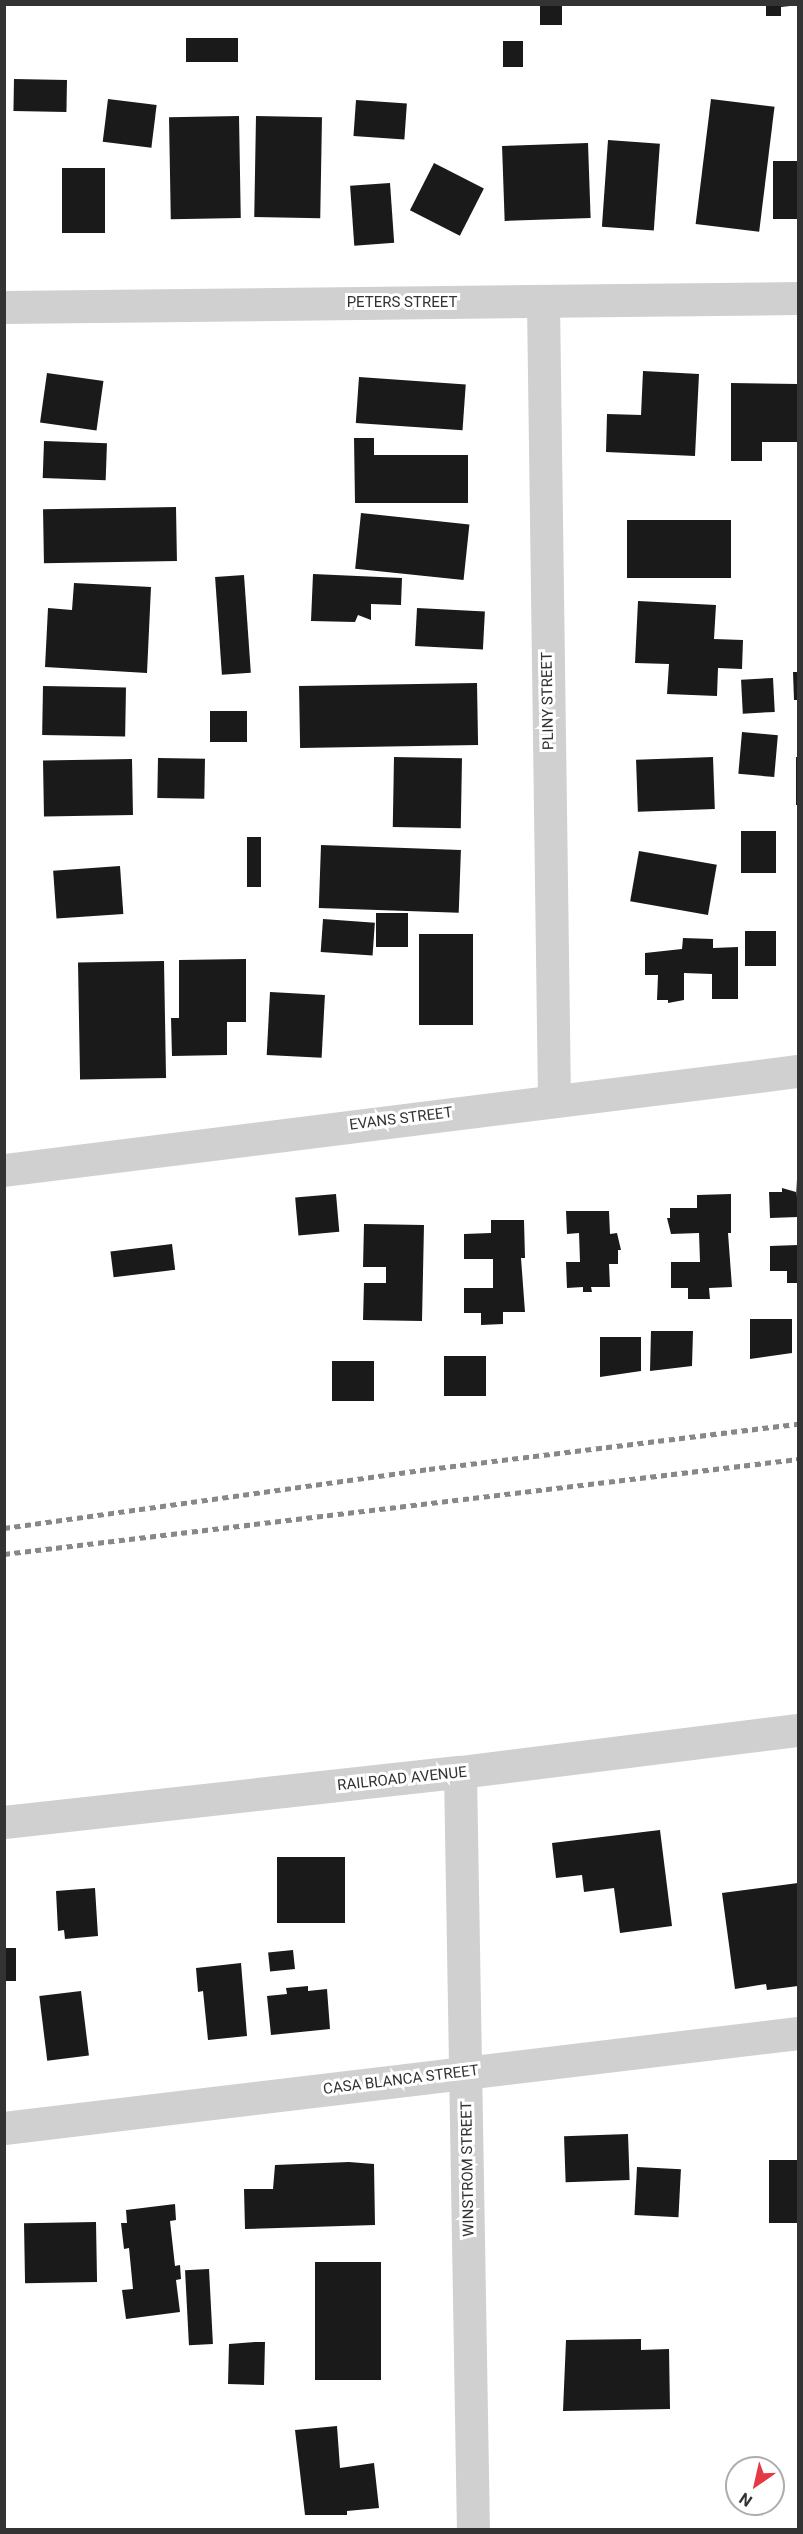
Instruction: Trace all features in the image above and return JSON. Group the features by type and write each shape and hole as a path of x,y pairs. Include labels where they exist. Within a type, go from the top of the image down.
{"street":[{"name":"PETERS STREET","path":"4,307 798,298"},
{"name":"PLINY STREET","path":"543,302 554,1099"},
{"name":"EVANS STREET","path":"4,1170 554,1099 798,1071"},
{"name":"RAILROAD AVENUE","path":"4,1822 460,1772 798,1730"},
{"name":"WINSTROM STREET","path":"460,1772 473,2529"},
{"name":"CASA BLANCA STREET","path":"4,2128 798,2033"}],"building":[{"path":"540,4 562,4 562,25 540,25"},
{"path":"766,4 790,4 790,6 781,7 781,16 766,16"},
{"path":"186,38 238,38 238,62 186,62"},
{"path":"503,41 523,41 523,67 503,67"},
{"path":"14,79 67,80 66,112 13,111"},
{"path":"108,99 157,105 151,148 103,142"},
{"path":"711,99 775,107 759,232 696,224"},
{"path":"356,100 407,104 404,139 353,136"},
{"path":"239,116 241,218 171,219 169,117"},
{"path":"256,116 322,117 320,218 254,217"},
{"path":"608,140 660,144 654,230 602,227"},
{"path":"588,143 591,218 505,221 502,146"},
{"path":"773,161 798,161 798,219 773,219"},
{"path":"434,163 484,188 460,236 410,210"},
{"path":"62,168 105,168 105,233 62,233"},
{"path":"390,183 394,243 354,246 350,186"},
{"path":"643,371 699,374 695,456 606,452 607,414 641,415"},
{"path":"47,373 103,381 96,430 40,423"},
{"path":"359,377 466,384 463,430 356,423"},
{"path":"731,383 798,384 798,442 762,442 762,461 731,461"},
{"path":"354,438 374,438 374,455 468,455 468,503 355,503"},
{"path":"44,441 107,443 106,480 43,478"},
{"path":"176,507 177,561 44,563 43,509"},
{"path":"361,513 469,524 464,580 355,569"},
{"path":"627,520 731,520 731,578 627,578"},
{"path":"313,574 402,578 401,605 371,604 371,620 358,615 355,622 311,621"},
{"path":"244,575 251,673 222,675 215,577"},
{"path":"74,583 151,587 147,673 45,667 48,608 72,610"},
{"path":"638,601 716,605 714,639 743,640 742,669 718,668 717,696 667,694 669,664 635,663"},
{"path":"417,608 485,612 483,650 415,646"},
{"path":"793,672 798,672 798,700 794,700"},
{"path":"773,678 775,712 743,714 741,680"},
{"path":"477,683 478,745 300,748 299,686"},
{"path":"43,686 126,687 125,736 42,735"},
{"path":"210,711 247,711 247,742 210,742"},
{"path":"742,732 778,735 774,777 738,774"},
{"path":"394,757 462,758 461,828 393,827"},
{"path":"713,757 715,809 638,812 636,760"},
{"path":"796,757 798,757 798,805 796,805"},
{"path":"158,758 205,759 204,799 157,798"},
{"path":"132,759 133,815 44,817 43,761"},
{"path":"741,831 776,831 776,873 741,873"},
{"path":"247,837 261,837 261,887 247,887"},
{"path":"321,845 461,850 459,913 319,908"},
{"path":"639,851 717,865 708,915 630,901"},
{"path":"120,866 123,914 57,919 53,871"},
{"path":"376,913 408,913 408,947 376,947"},
{"path":"323,919 375,923 373,956 321,952"},
{"path":"745,931 776,931 776,966 745,966"},
{"path":"419,934 473,934 473,1025 419,1025"},
{"path":"683,938 713,939 713,948 738,947 738,999 712,999 712,974 684,973 684,1000 668,1003 668,1000 657,1000 658,975 645,975 645,953 682,949"},
{"path":"246,959 246,1022 227,1022 227,1055 172,1056 171,1018 179,1018 179,960"},
{"path":"164,961 166,1078 80,1079 78,963"},
{"path":"270,992 325,995 322,1058 267,1055"},
{"path":"796,1179 798,1217 770,1218 769,1192 782,1192 782,1188 796,1192"},
{"path":"336,1194 339,1232 298,1235 295,1198"},
{"path":"731,1194 731,1233 728,1233 732,1287 709,1288 710,1299 688,1299 688,1288 671,1288 671,1262 700,1262 699,1233 671,1234 667,1218 670,1218 670,1208 697,1208 697,1195"},
{"path":"566,1211 609,1211 610,1234 617,1233 621,1250 618,1250 618,1264 609,1264 610,1287 591,1287 592,1292 583,1292 583,1287 567,1288 566,1262 580,1262 579,1233 567,1234"},
{"path":"491,1220 524,1220 525,1258 521,1258 525,1312 503,1312 503,1324 481,1325 481,1313 464,1313 464,1288 493,1288 493,1259 464,1259 464,1234 491,1233"},
{"path":"364,1224 424,1225 422,1321 363,1320 364,1283 386,1283 386,1267 363,1267"},
{"path":"172,1244 175,1270 114,1277 110,1252"},
{"path":"798,1245 798,1283 787,1283 787,1271 770,1271 770,1246"},
{"path":"750,1319 792,1319 792,1353 750,1359"},
{"path":"651,1331 693,1331 692,1366 650,1371"},
{"path":"600,1337 641,1337 641,1371 600,1377"},
{"path":"444,1356 486,1356 486,1396 444,1396"},
{"path":"332,1361 374,1361 374,1401 332,1401"},
{"path":"660,1830 672,1926 620,1933 614,1888 584,1892 582,1875 556,1878 552,1843"},
{"path":"277,1857 345,1857 345,1923 277,1923"},
{"path":"798,1883 798,1986 767,1990 766,1984 735,1989 722,1893"},
{"path":"95,1888 98,1936 65,1939 64,1930 58,1931 56,1891"},
{"path":"4,1948 16,1948 16,1981 4,1981"},
{"path":"293,1950 295,1969 270,1972 268,1953"},
{"path":"241,1963 247,2036 208,2040 203,1991 198,1992 196,1968"},
{"path":"308,1986 308,1991 327,1989 330,2029 271,2035 267,1996 287,1994 286,1988"},
{"path":"81,1991 89,2056 47,2061 39,1996"},
{"path":"628,2134 630,2180 566,2182 564,2136"},
{"path":"769,2160 798,2160 798,2223 769,2223"},
{"path":"349,2162 374,2164 375,2225 245,2229 244,2189 273,2189 275,2165"},
{"path":"637,2167 681,2169 678,2217 634,2215"},
{"path":"175,2204 176,2220 170,2221 175,2266 180,2265 181,2279 176,2280 180,2312 126,2319 122,2290 133,2289 129,2248 124,2249 121,2223 127,2223 126,2210"},
{"path":"96,2222 97,2282 25,2283 24,2223"},
{"path":"315,2262 381,2262 381,2380 315,2380"},
{"path":"209,2269 213,2344 189,2345 185,2270"},
{"path":"641,2339 641,2350 669,2349 670,2409 563,2411 566,2340"},
{"path":"265,2342 264,2385 228,2384 229,2344"},
{"path":"337,2426 340,2468 374,2463 379,2508 347,2511 347,2515 305,2515 295,2430"}],"railway":[{"path":"4,1528 429,1469 798,1424"},
{"path":"4,1554 798,1459"}]}
